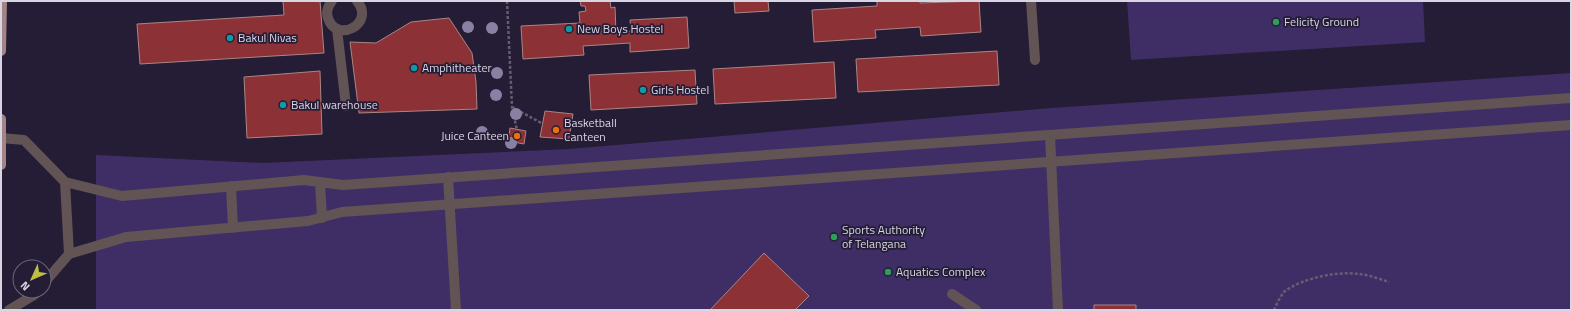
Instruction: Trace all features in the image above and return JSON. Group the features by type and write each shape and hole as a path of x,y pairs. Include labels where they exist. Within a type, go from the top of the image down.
{"main road":[{"path":"1,51 2,1"},
{"path":"1,119 1,165"}],"street":[{"path":"332,1 329,5 327,16 329,22 337,30 346,106"},
{"path":"337,30 349,30 359,24 362,13 357,1"},
{"path":"1031,1 1035,60"},
{"path":"1,138 24,140 65,182 122,196 304,180 343,185 1571,98"},
{"path":"52,274 69,254 126,237 308,221 342,212 1571,125"},
{"path":"1050,135 1058,310"},
{"path":"448,177 456,310"},
{"path":"65,182 69,254"},
{"path":"320,182 322,218"},
{"path":"231,186 233,228"},
{"path":"952,294 976,310"},
{"path":"9,310 27,299"}],"path":[{"path":"507,1 512,107 517,130"},
{"path":"512,107 542,124"},
{"path":"1274,310 1284,292 1298,284 1322,277 1340,274 1359,274 1389,282"}],"shaded area":[{"name":"Felicity Ground","path":"1127,1 1423,1 1425,42 1131,60"},
{"name":"Sports Authority of Telangana","path":"1571,73 1571,310 96,310 96,155 263,163 569,149 1051,108"}],"building":[{"name":"Bakul Nivas","path":"283,1 320,1 324,53 140,64 137,24 284,15"},
{"name":"New Boys Hostel","path":"580,1 610,1 611,8 615,7 616,32 631,31 630,20 687,17 689,48 630,52 630,43 583,46 584,55 523,59 521,26 580,23 579,12 586,11 585,6 581,6"},
{"path":"734,1 768,1 769,11 735,13"},
{"path":"877,1 920,1 920,3 979,1 981,32 921,36 920,27 875,30 876,38 814,42 812,10 877,6"},
{"name":"Amphitheater","path":"449,18 472,53 476,82 477,109 359,113 350,42 376,43 411,22"},
{"path":"997,51 999,85 858,92 856,59"},
{"path":"834,62 836,98 715,104 713,69"},
{"name":"Girls Hostel","path":"695,70 697,104 591,110 589,75"},
{"name":"Bakul warehouse","path":"320,71 322,134 247,138 244,77"},
{"name":"Basketball Canteen","path":"545,111 573,114 569,139 540,137"},
{"name":"Juice Canteen","path":"510,128 526,131 524,144 508,141"},
{"path":"764,253 809,296 795,310 710,310"},
{"path":"1094,305 1136,305 1136,310 1094,310"}],"place":[{"name":"Felicity Ground","path":"1276,22"},
{"name":"New Boys Hostel","path":"569,29"},
{"name":"Bakul Nivas","path":"230,38"},
{"name":"Amphitheater","path":"414,68"},
{"name":"Girls Hostel","path":"643,90"},
{"name":"Bakul warehouse","path":"283,105"},
{"name":"Basketball Canteen","path":"556,130"},
{"name":"Juice Canteen","path":"517,136"},
{"name":"Sports Authority of Telangana","path":"834,237"},
{"name":"Aquatics Complex","path":"888,272"}]}
